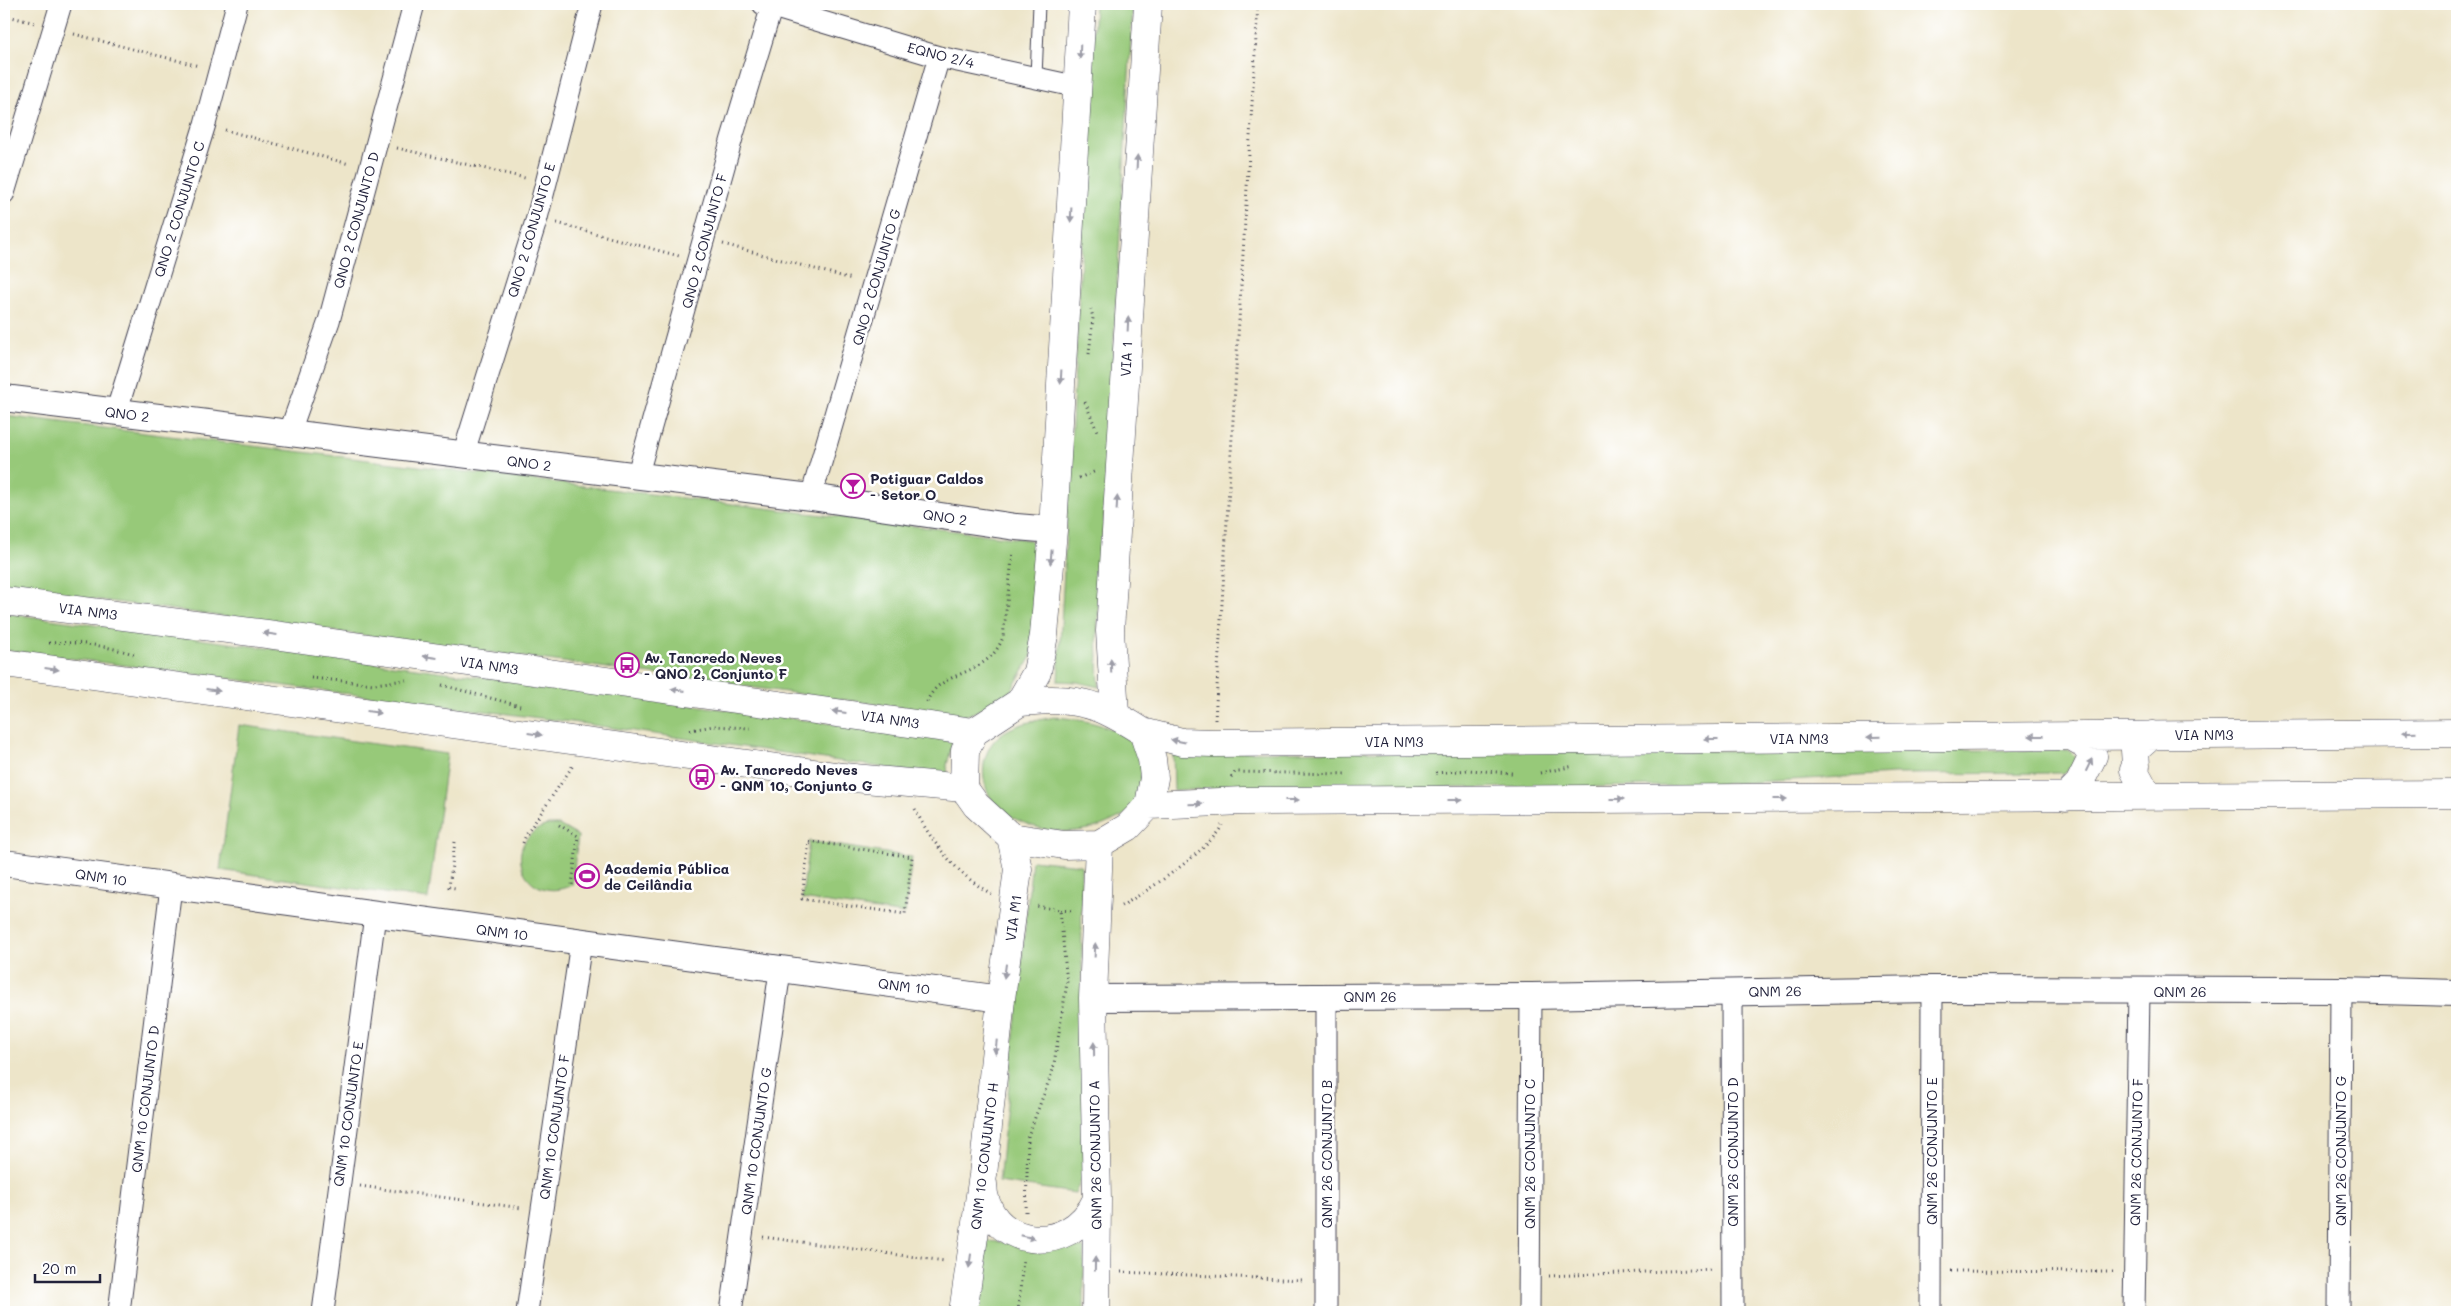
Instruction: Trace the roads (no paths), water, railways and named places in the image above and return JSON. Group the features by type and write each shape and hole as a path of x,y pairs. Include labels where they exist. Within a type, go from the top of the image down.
{"main road":[{"path":"1020,702 1068,700 1100,707 1143,732 1152,759 1154,778 1149,805 1128,827 1099,844 1064,845 1011,837 976,805 964,788 965,751 974,732 1020,702 1037,672 1044,636 1053,530 1082,4"},
{"name":"VIA 1","path":"1115,714 1110,631 1148,4"},
{"name":"VIA NM3","path":"4,601 267,634 974,732"},
{"path":"4,663 843,777 964,788"},
{"name":"VIA NM3","path":"1143,732 1182,742 1213,743 2457,732"},
{"path":"2148,796 2134,770 2136,766 2135,750 2152,735"},
{"path":"2066,797 2079,784 2093,756 2083,743 2071,736"},
{"path":"1149,805 1253,801 2457,794"},
{"name":"VIA M1","path":"1001,999 1018,869 1011,837"},
{"path":"1092,998 1099,844"},
{"name":"QNM 26 CONJUNTO A","path":"1092,998 1097,1199 1096,1312"},
{"name":"QNM 10 CONJUNTO H","path":"963,1312 983,1175 1001,999"},
{"path":"983,1175 986,1200 992,1212 1010,1230 1025,1237 1048,1239 1073,1230 1092,1211 1097,1199"}],"street":[{"path":"4,193 61,4"},
{"name":"QNO 2 CONJUNTO C","path":"116,413 205,124 237,4"},
{"name":"QNO 2 CONJUNTO D","path":"289,434 329,321 414,4"},
{"name":"QNO 2 CONJUNTO E","path":"463,455 537,218 592,4"},
{"name":"EQNO 2/4","path":"767,5 806,10 939,56 1078,86"},
{"name":"QNO 2 CONJUNTO F","path":"637,477 706,239 767,5"},
{"name":"QNO 2 CONJUNTO G","path":"811,497 939,56"},
{"name":"QNO 2","path":"4,398 811,497 1016,527 1053,530"},
{"name":"QNM 10","path":"4,864 1001,999"},
{"name":"QNM 10 CONJUNTO D","path":"118,1312 171,887"},
{"name":"QNM 10 CONJUNTO E","path":"323,1312 375,915"},
{"name":"QNM 10 CONJUNTO F","path":"527,1312 581,942"},
{"name":"QNM 10 CONJUNTO G","path":"731,1312 780,970"},
{"name":"QNM 26","path":"1092,998 1531,996 1932,989 2341,990 2457,993"},
{"name":"QNM 26 CONJUNTO E","path":"1931,1312 1932,989"},
{"name":"QNM 26 CONJUNTO G","path":"2339,1312 2341,990"},
{"name":"QNM 26 CONJUNTO D","path":"1732,991 1732,1312"},
{"name":"QNM 26 CONJUNTO F","path":"2134,1312 2139,991"},
{"name":"QNM 26 CONJUNTO B","path":"1326,996 1326,1312"},
{"name":"QNM 26 CONJUNTO C","path":"1529,1312 1531,996"}],"lane":[{"path":"1036,77 1039,4"}],"place":[{"name":"Potiguar Caldos - Setor O","path":"853,486"},
{"name":"Av. Tancredo Neves - QNO 2, Conjunto F","path":"627,665"},
{"name":"Av. Tancredo Neves - QNM 10, Conjunto G","path":"702,777"},
{"name":"Academia Pública de Ceilândia","path":"587,876"}]}
